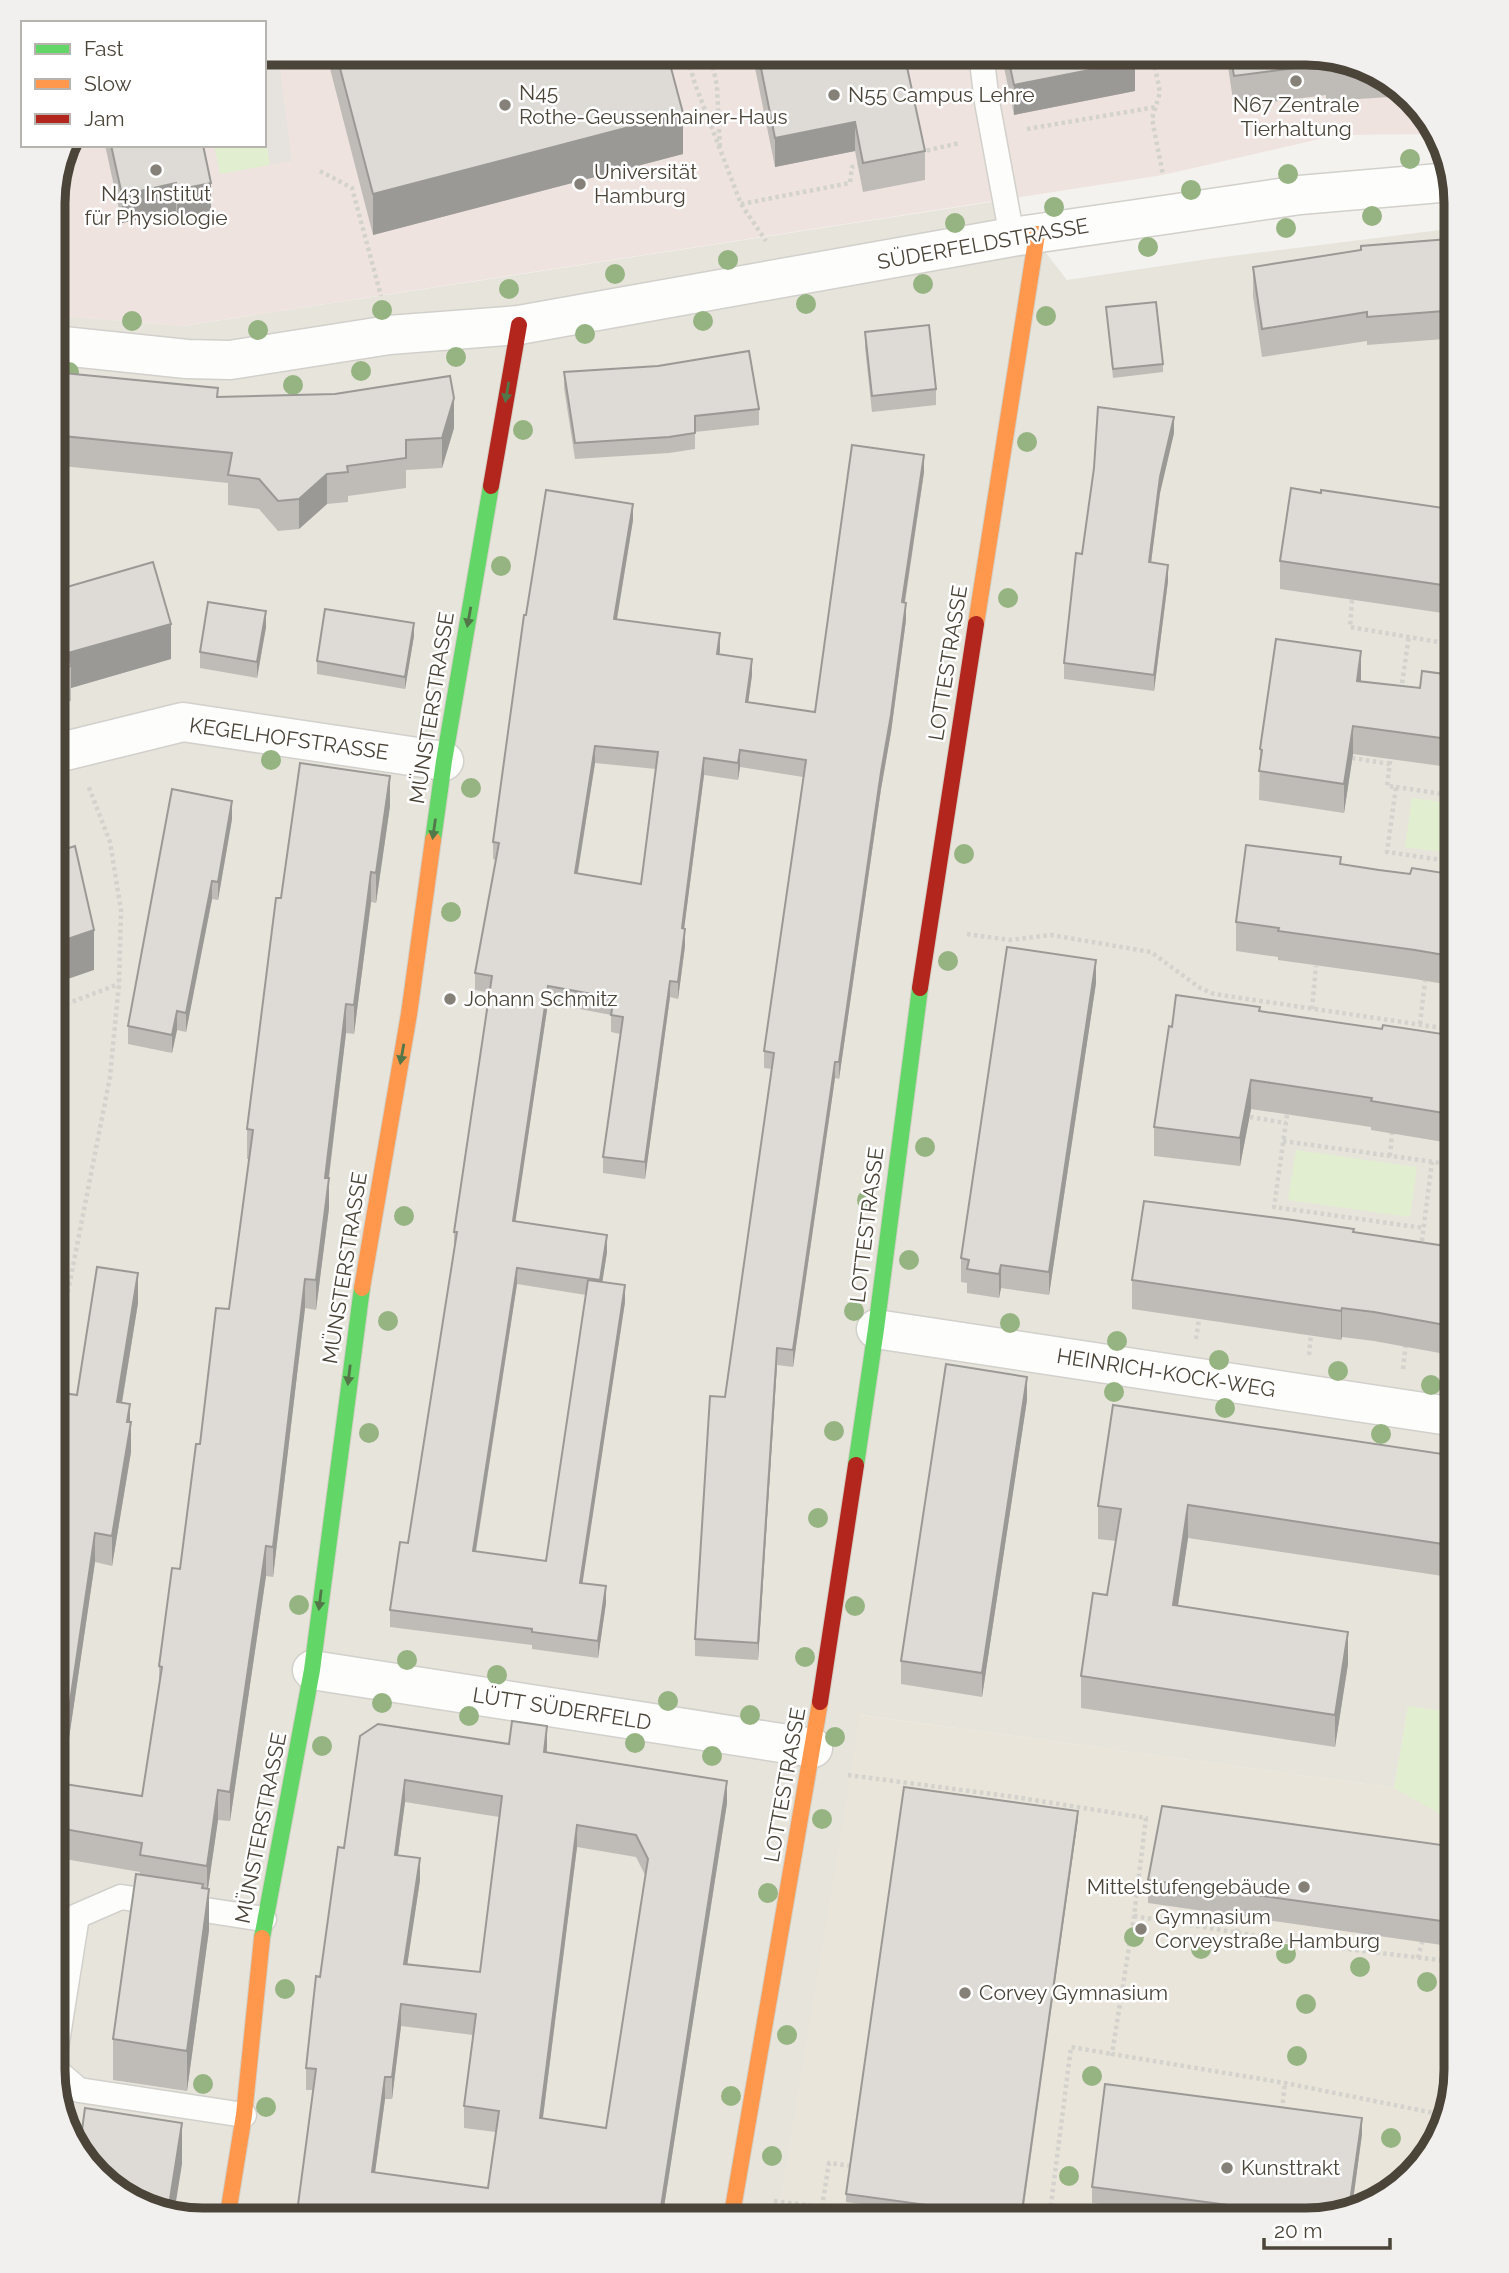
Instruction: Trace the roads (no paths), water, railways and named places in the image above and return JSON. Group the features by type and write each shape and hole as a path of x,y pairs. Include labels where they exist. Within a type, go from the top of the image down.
{"street":[{"name":"SÜDERFELDSTRASSE","path":"65,346 187,359 230,360 389,335 519,325 1025,235 1300,195 1443,183"},
{"name":"LOTTESTRASSE","path":"732,2208 811,1759 876,1329 904,1101 1025,235"},
{"name":"MÜNSTERSTRASSE","path":"229,2208 244,2115 264,1919 312,1670 353,1342 409,1014 444,761 519,325"},
{"name":"KEGELHOFSTRASSE","path":"65,751 183,722 444,761"},
{"name":"HEINRICH-KOCK-WEG","path":"876,1329 1444,1416"},
{"name":"LÜTT SÜDERFELD","path":"312,1670 811,1759"}],"lane":[{"path":"982,65 987,102 1025,235"},
{"path":"65,1988 77,1916 121,1897 264,1919"},
{"path":"65,2078 79,2090 244,2115"}],"place":[{"name":"N67 Zentrale Tierhaltung","path":"1296,81"},
{"name":"N55 Campus Lehre","path":"834,95"},
{"name":"N45 Rothe-Geussenhainer-Haus","path":"505,105"},
{"name":"N43 Institut für Physiologie","path":"156,170"},
{"name":"Universität Hamburg","path":"580,184"},
{"name":"Johann Schmitz","path":"450,999"},
{"name":"Mittelstufengebäude","path":"1304,1887"},
{"name":"Gymnasium Corveystraße Hamburg","path":"1141,1929"},
{"name":"Corvey Gymnasium","path":"965,1993"},
{"name":"Kunsttrakt","path":"1227,2168"}]}
